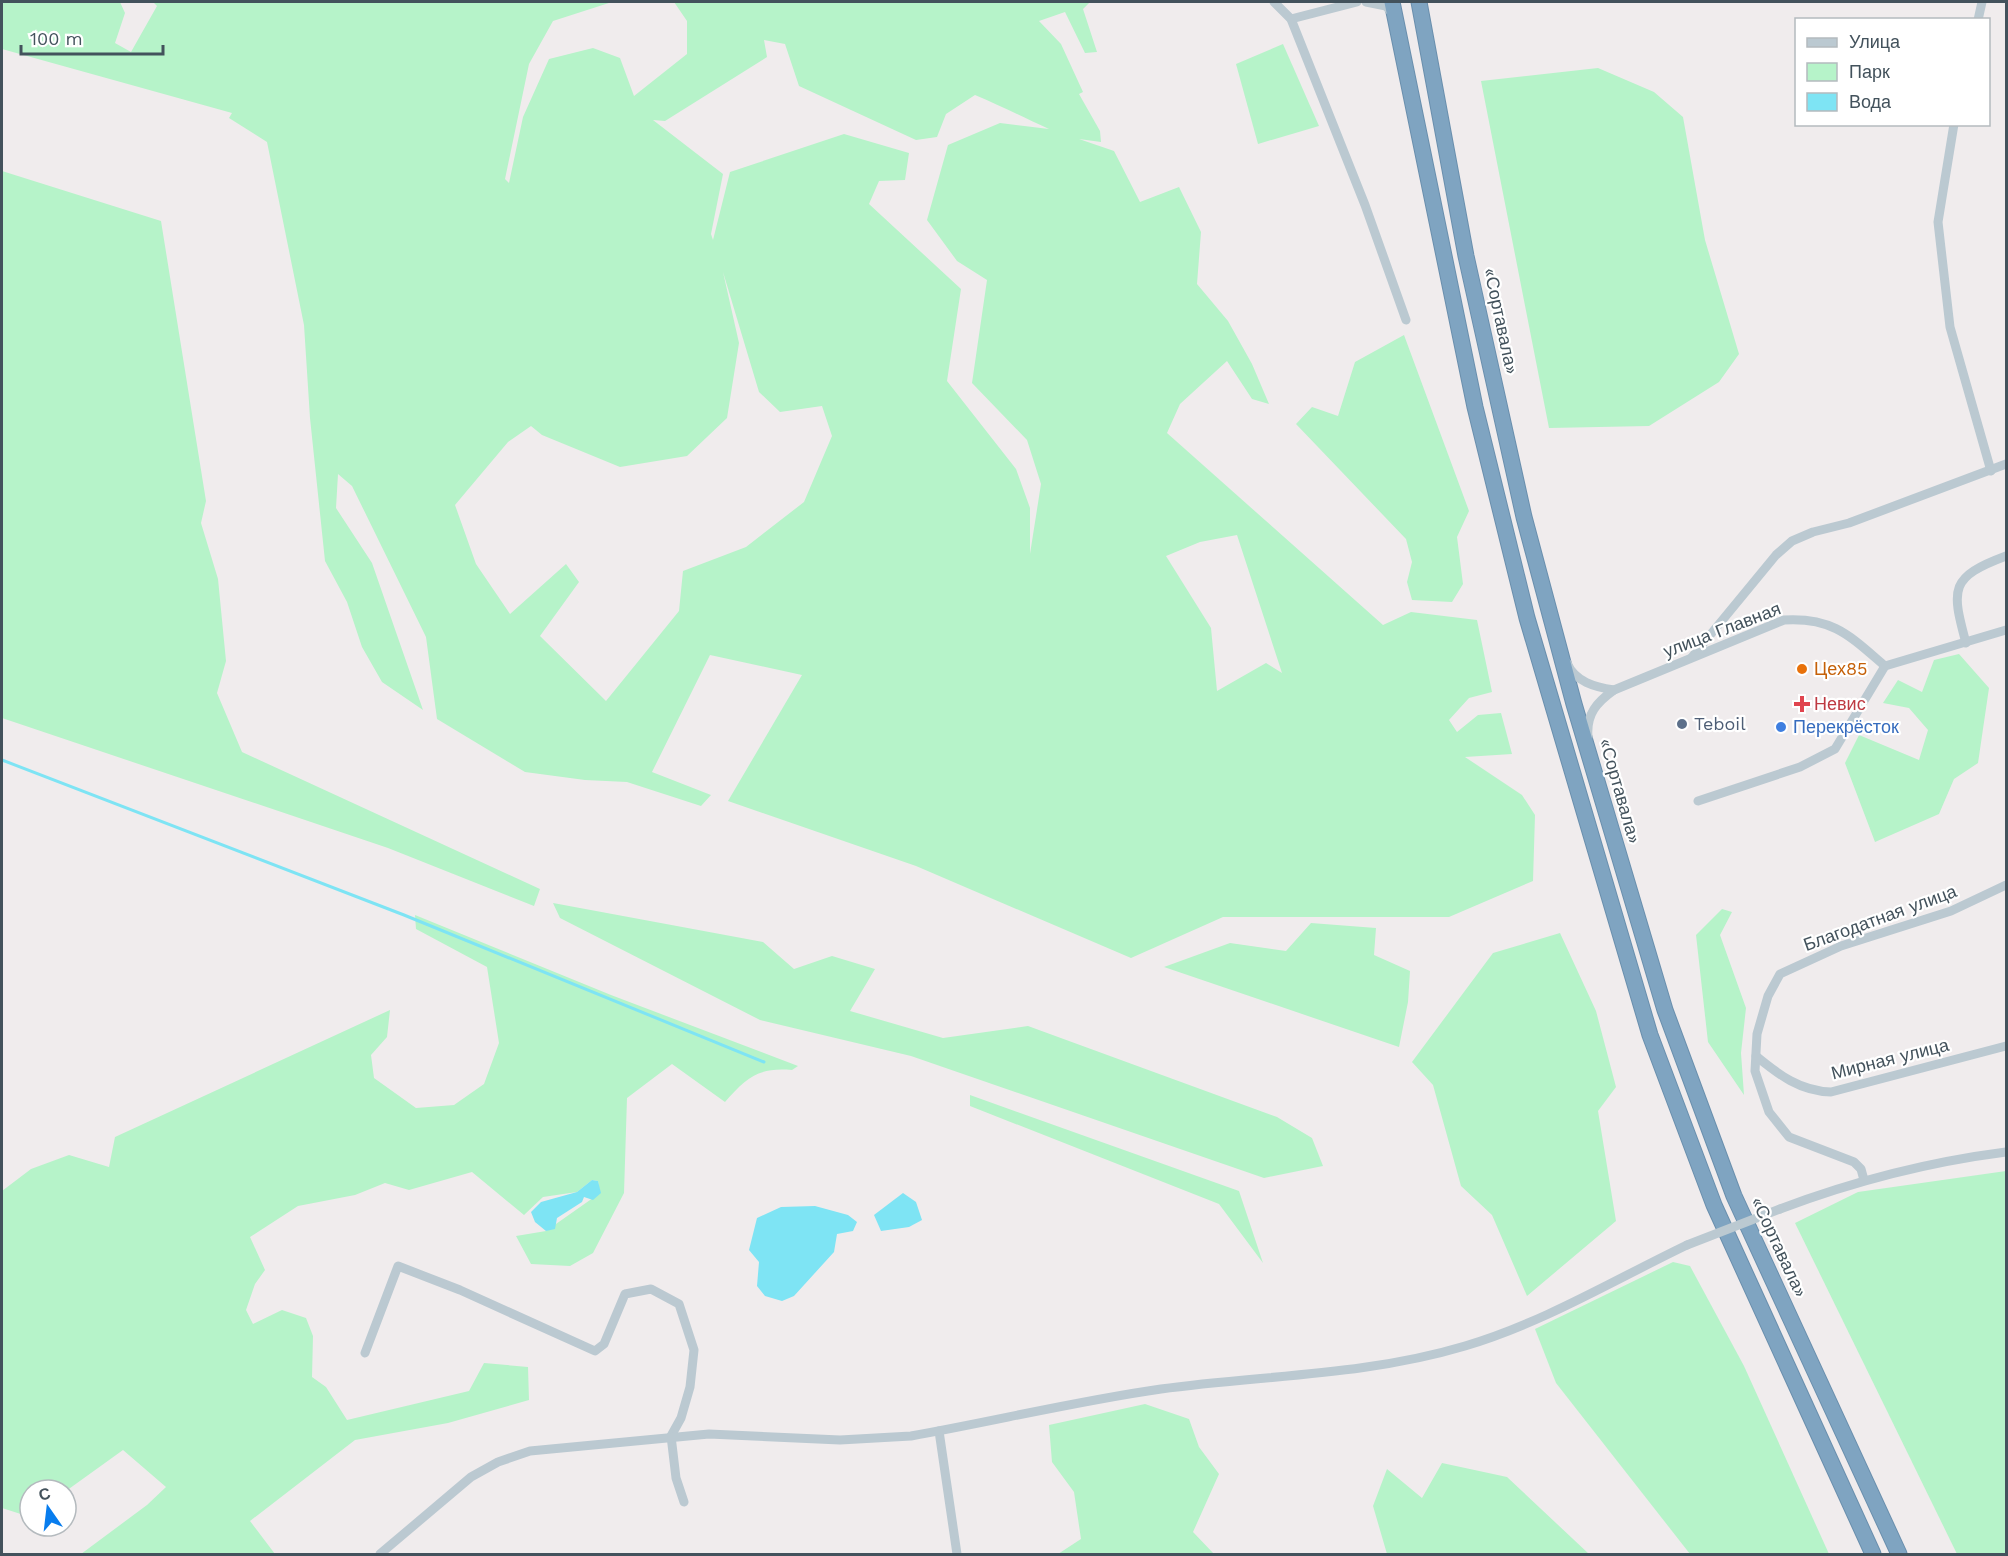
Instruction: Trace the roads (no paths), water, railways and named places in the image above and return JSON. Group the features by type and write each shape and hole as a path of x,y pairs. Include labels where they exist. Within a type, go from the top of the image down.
{"highway":[{"name":"«Сортавала»","path":"1419,2 1466,256 1524,517 1591,761 1671,1030 1734,1196 1899,1554"},
{"path":"1394,9 1475,408 1527,618 1650,1035 1714,1205 1873,1554"}],"street":[{"path":"1274,2 1291,19 1365,205 1406,320"},
{"path":"1291,19 1357,2"},
{"path":"1366,2 1394,9"},
{"path":"1978,18 1982,2"},
{"path":"1954,126 1938,222 1950,327 1991,471"},
{"path":"1690,659 1776,555 1792,541 1849,523 2007,464"},
{"path":"1966,643 1955,603 1959,587 1970,572 2007,556"},
{"name":"улица Главная","path":"1614,690 1784,620 1810,618 1845,632 1885,666"},
{"path":"1698,801 1800,767 1835,749 1885,666 2007,630"},
{"path":"1557,638 1570,669 1578,678 1594,687 1614,690"},
{"path":"1591,761 1588,729 1591,713 1600,700 1614,690"},
{"name":"Благодатная улица","path":"1864,1180 1860,1168 1854,1162 1789,1137 1769,1112 1755,1071 1757,1034 1765,1005 1780,974 1841,946 1951,911 2007,885"},
{"name":"Мирная улица","path":"1756,1056 1794,1084 1813,1091 1831,1092 2007,1046"},
{"path":"380,1554 448,1494 498,1462 530,1451 671,1436 740,1433 840,1440 876,1440 939,1431 1161,1389 1346,1371 1425,1356 1500,1335 1687,1245 1780,1209 1864,1180 1915,1166 2007,1152"},
{"path":"365,1353 398,1266 460,1290 595,1351 604,1344 625,1294 651,1289 679,1304 694,1350 690,1387 681,1418 671,1436 676,1478 684,1502"},
{"path":"939,1431 957,1554"}],"water":[{"path":"592,1180 598,1181 601,1193 593,1200 584,1197 582,1202 557,1218 555,1229 546,1231 535,1222 531,1212 541,1202 577,1192"},
{"path":"903,1193 916,1202 922,1220 909,1227 881,1231 874,1215"},
{"path":"815,1206 848,1215 857,1222 853,1231 837,1234 834,1252 794,1296 782,1301 765,1296 757,1286 759,1262 749,1250 757,1218 781,1207"}],"waterway":[{"path":"2,760 404,915 764,1062"}],"place":[{"name":"Цех85","path":"1802,669"},
{"name":"Невис","path":"1802,704"},
{"name":"Teboil","path":"1682,724"},
{"name":"Перекрёсток","path":"1781,727"}]}
